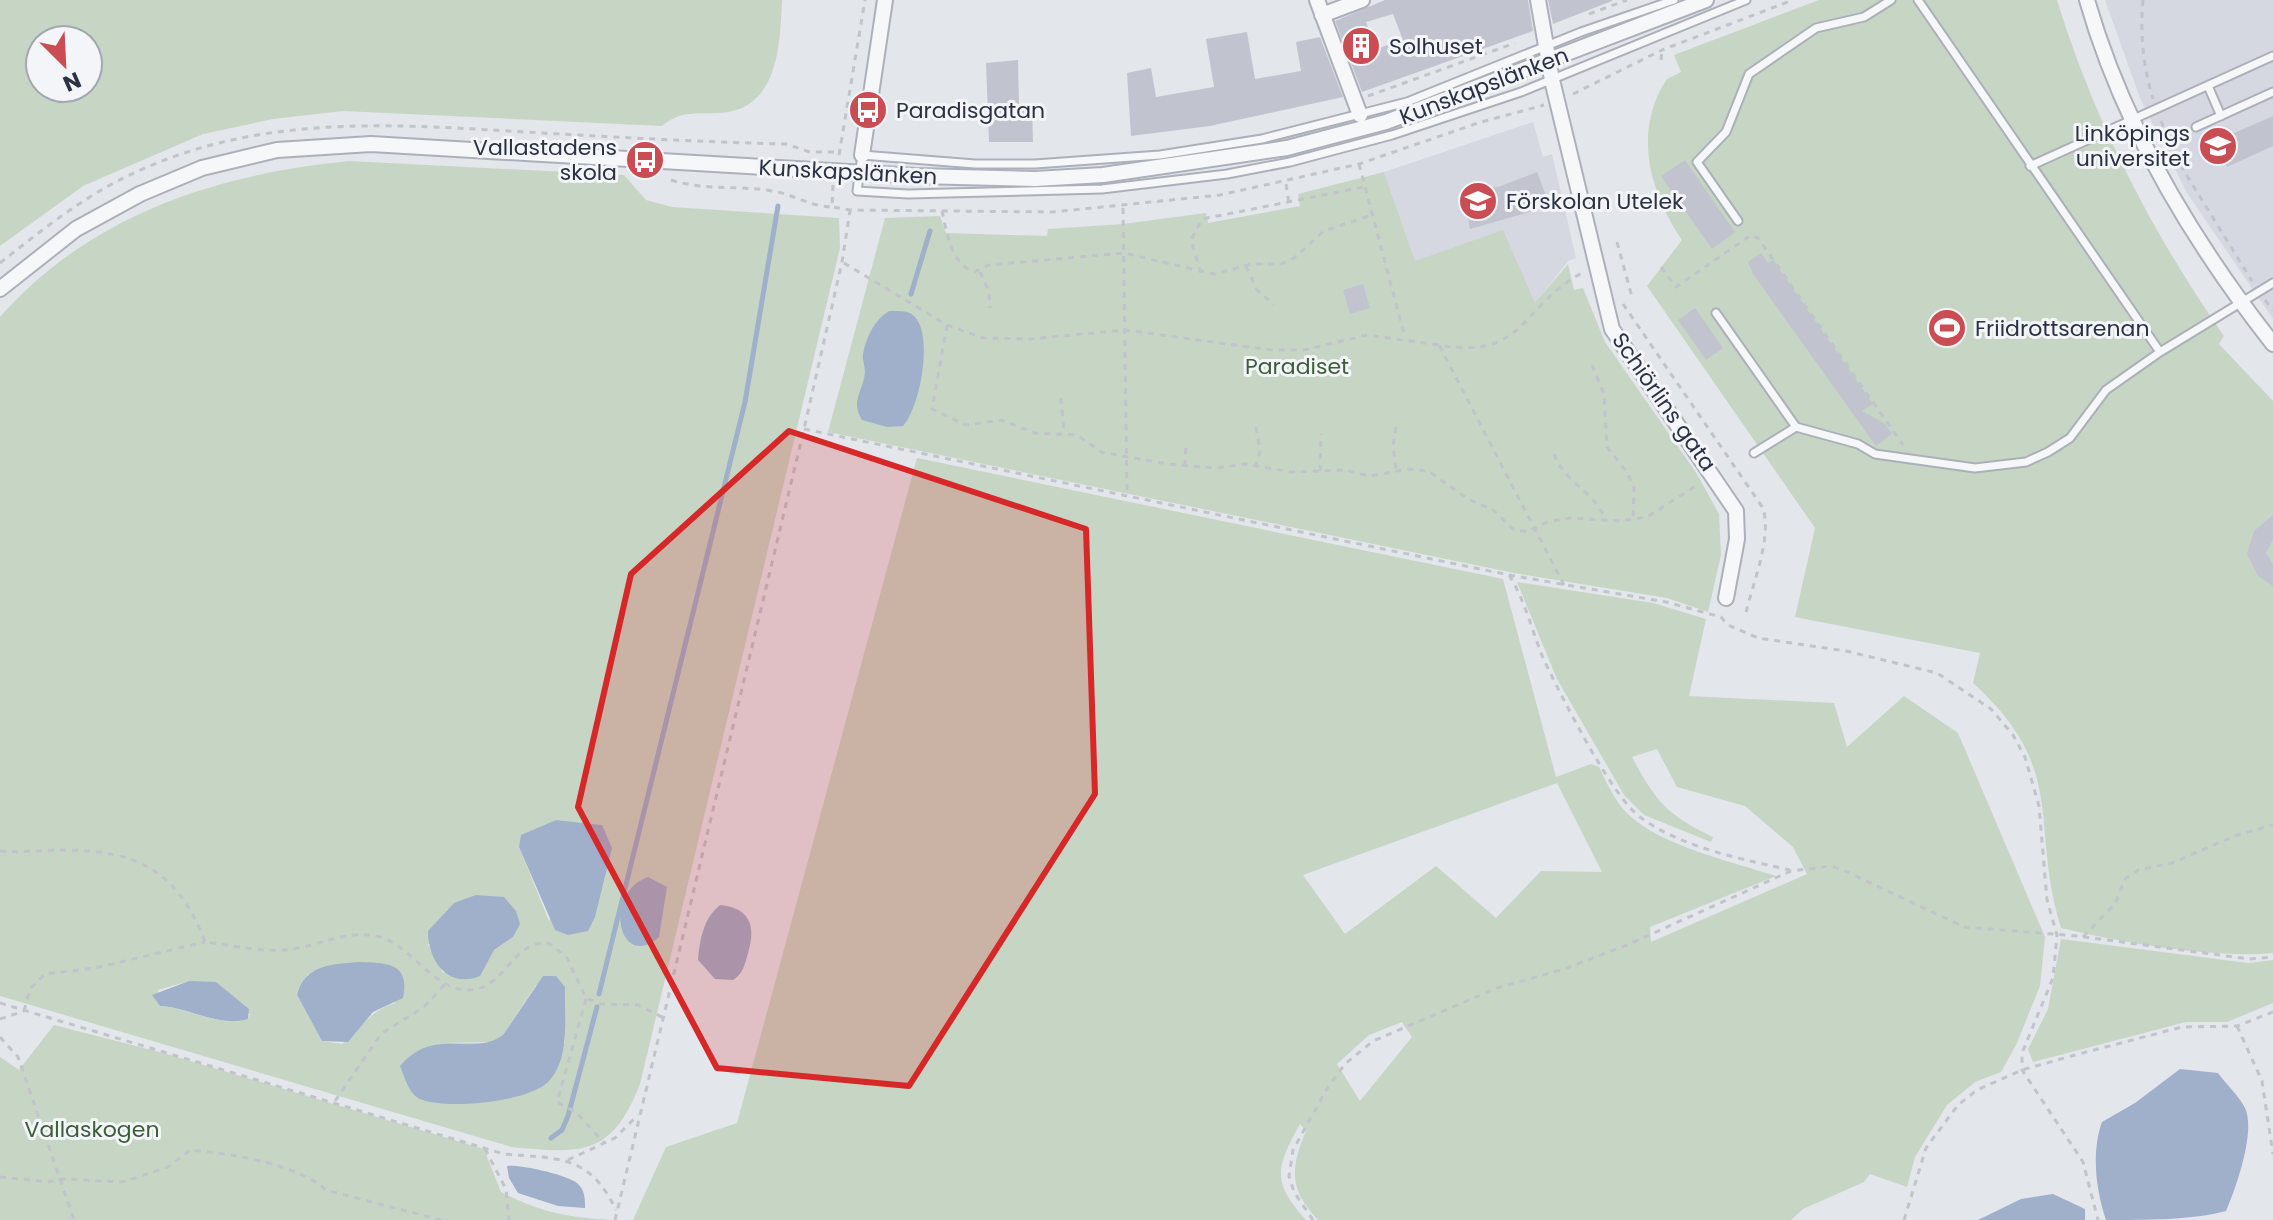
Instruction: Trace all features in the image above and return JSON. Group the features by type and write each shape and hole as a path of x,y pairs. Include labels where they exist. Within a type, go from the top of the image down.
{"street":[{"path":"862,155 885,0"},
{"path":"1317,0 1360,115"},
{"path":"1322,15 1362,0"},
{"name":"Schiörlins gata","path":"1538,0 1552,80 1603,303 1612,329 1736,511 1737,539 1726,598"},
{"name":"Kunskapslänken","path":"0,289 76,229 140,194 202,168 277,150 371,144 860,173 1035,179 1134,172 1224,159 1386,122 1706,0"},
{"path":"2087,0 2132,119 2184,217 2240,302 2273,344"}],"lane":[{"path":"1674,0 1545,46 1457,84 1360,115 1207,149 1101,161 975,164 862,155 857,191 908,194 944,190 1102,189 1181,181 1341,149 1552,80 1746,0"},
{"path":"1738,221 1697,162 1726,132 1749,74 1816,28 1864,17 1891,0"},
{"path":"1918,0 2160,352"},
{"path":"2030,166 2273,56"},
{"path":"2208,86 2221,116"},
{"path":"2196,127 2273,92"},
{"path":"1716,313 1796,427 1858,444 1875,454 1975,468 2026,462 2070,438 2106,390 2160,352 2273,283"},
{"path":"1754,453 1796,427"}],"path":[{"path":"841,152 865,0"},
{"path":"1589,15 1627,0"},
{"path":"1661,60 1662,50 1793,0"},
{"path":"2143,0 2140,34 2143,66 2156,110 2176,158 2258,291 2273,310"},
{"path":"1355,100 1517,43"},
{"path":"1570,95 1572,106"},
{"path":"1359,164 1405,338"},
{"path":"615,1220 804,429 842,262 850,210 810,206 772,191 706,188 671,180"},
{"path":"1286,183 1289,204"},
{"path":"1202,274 1191,240 1202,219 1364,187"},
{"path":"832,190 832,207"},
{"path":"1123,206 1127,496"},
{"path":"942,210 952,249 961,264 980,272 989,292 990,308"},
{"path":"980,272 989,265 1124,253 1202,274 1287,262 1324,231 1372,215"},
{"path":"1661,267 1676,287 1751,235 1758,238 1914,461"},
{"path":"1617,242 1632,297"},
{"path":"842,262 947,325 983,338 1004,341 1125,330 1282,350 1304,350 1367,335 1476,349 1504,340 1517,331 1562,282 1584,272"},
{"path":"1246,266 1257,290 1274,305"},
{"path":"1620,300 1763,508 1766,518 1763,538 1746,613"},
{"path":"947,325 932,409 956,422 977,425 1001,420 1035,433 1077,435 1101,452 1185,466 1256,465 1291,472 1346,470 1369,476 1417,469 1436,474 1468,499 1493,510 1513,529 1534,529 1570,518 1633,520 1662,509 1705,480"},
{"path":"1439,345 1564,585"},
{"path":"1592,365 1604,394 1607,447 1627,472 1634,488 1633,520"},
{"path":"1061,398 1064,433"},
{"path":"1256,427 1260,451 1256,465"},
{"path":"1396,427 1393,445 1396,470"},
{"path":"804,429 1509,575 1666,602 1721,617 1728,625 1758,638 1846,651 1937,673 1991,709 2013,735 2025,757 2039,806 2047,900 2057,935 2053,978 2022,1053 2022,1070 2083,1162 2098,1220"},
{"path":"1320,471 1321,434"},
{"path":"1185,466 1186,442"},
{"path":"1554,454 1564,476 1581,485 1597,503 1606,521"},
{"path":"1509,575 1519,592 1554,682 1632,811 1656,827 1689,841 1791,871"},
{"path":"2083,937 2115,904 2125,879 2138,870 2172,863 2237,835 2273,825"},
{"path":"0,851 66,850 141,864 161,874 185,897 205,942"},
{"path":"1313,1220 1294,1192 1290,1161 1328,1087 1357,1052 1396,1030 1497,988 1564,969 1627,945 1791,871 1830,866 1888,889 1964,927 2083,937 2249,959 2273,957"},
{"path":"24,1011 30,989 45,974 105,966 205,942 287,950 346,936 381,937 414,957 445,984 467,990 480,989 499,979 523,950 539,942 548,943 566,956 586,998 557,1102 577,1113 605,1144"},
{"path":"334,1102 355,1067 381,1034 424,1007 445,984"},
{"path":"586,998 601,1004 638,1005 664,1018"},
{"path":"0,1003 485,1149 504,1154 568,1160 598,1178 616,1210"},
{"path":"0,1019 24,1011"},
{"path":"1904,1220 1926,1148 1940,1126 1977,1090 2022,1070 2182,1027 2237,1026 2273,1012"},
{"path":"2237,1026 2262,1081 2273,1154"},
{"path":"0,1037 18,1057 74,1220"},
{"path":"568,1160 605,1144 639,1114"},
{"path":"485,1149 506,1189 509,1220"},
{"path":"0,1177 48,1182 61,1179 123,1182 168,1167 190,1150 214,1152 313,1178 326,1190 441,1220"}],"highlighted area":[{"path":"789,431 1086,529 1095,794 909,1086 717,1068 578,807 631,574"}],"shaded area":[{"name":"Linköpings universitet","path":"2105,0 2273,0 2273,319 2187,193 2140,98"},
{"name":"Förskolan Utelek","path":"1533,122 1543,157 1552,154 1576,258 1568,261 1535,304 1415,262 1384,172"}],"green space":[{"path":"0,0 782,0 780,35 772,72 754,100 740,109 682,115 662,126 343,111 273,119 203,134 83,186 0,246"},
{"name":"Friidrottsarenan","path":"1819,0 2057,0 2107,132 2149,216 2224,336 2219,344 2273,401 2273,953 2195,951 2138,944 2061,928 2052,891 2035,771 2023,743 2003,714 1973,683 1980,653 1795,617 1815,528 1647,286 1682,240 1654,182 1648,140 1656,99 1667,79 1681,72 1674,55"},
{"path":"349,161 624,175 646,200 672,207 839,218 840,248 640,1084 618,1125 592,1145 558,1150 512,1147 0,996 0,317 36,281 74,251 116,226 160,205 205,189 300,167","holes":["556,820 601,825 549,921 519,847","513,937 494,950 443,973 428,944","308,974 396,1003 373,1014 342,1044 322,1041 297,995","189,981 250,1014 248,1019 227,1021 160,1006 158,990","536,985 564,1022 565,1043 441,1043 495,1042 503,1035"]},
{"name":"Paradiset","path":"1384,172 1415,261 1503,230 1535,303 1568,264 1574,290 1583,288 1605,342 1697,474 1719,514 1721,555 1708,612 1667,598 1514,573 828,432 885,218 940,216 946,233 1047,236 1048,229 1123,224 1206,213 1208,223 1300,206 1298,194"},
{"path":"917,458 1503,579 1556,777 1591,764 1599,767 1619,804 1642,825 1698,852 1776,876 1650,927 1651,942 1807,874 1793,847 1745,806 1677,787 1657,749 1632,757 1664,806 1684,822 1713,837 1711,842 1644,815 1624,795 1557,679 1517,582 1653,603 1706,619 1689,696 1834,703 1847,747 1904,696 1958,733 2045,937 2040,986 2016,1045 2001,1072 1975,1082 1947,1105 1915,1157 1907,1187 1870,1174 1864,1182 1803,1209 1791,1220 1318,1220 1302,1198 1295,1178 1297,1157 1306,1131 1300,1124 1286,1152 1281,1174 1287,1195 1306,1220 633,1220 666,1147 737,1123","holes":["1557,783 1602,872 1541,871 1496,918 1436,866 1345,934 1303,875","1402,1022 1412,1037 1360,1101 1337,1064 1369,1035"]},
{"path":"2061,939 2248,963 2273,960 2273,1003 2227,1022 2186,1022 2033,1062 2028,1049 2048,1009"},
{"name":"Vallaskogen","path":"54,1025 167,1054 484,1149 501,1192 555,1213 612,1220 0,1220 0,1057 19,1070"}],"water":[{"path":"889,311 914,316 920,325 924,354 919,388 909,417 903,426 887,427 862,420 857,402 864,379 866,341 875,324"},
{"path":"556,820 602,825 612,848 595,917 588,931 568,935 555,930 519,847 521,835"},
{"path":"648,877 667,887 659,937 645,945 634,945 626,938 621,926 624,898 633,886"},
{"path":"476,895 504,897 516,911 520,924 513,937 494,950 480,976 458,979 442,970 436,962 428,931 454,903"},
{"path":"720,905 739,910 749,920 751,927 745,965 733,980 715,979 698,960 706,923"},
{"path":"360,962 380,963 400,971 403,998 373,1012 348,1042 322,1041 297,995 301,985 313,971"},
{"path":"543,976 556,976 565,987 563,1049 555,1073 548,1082 523,1095 465,1104 430,1102 415,1095 400,1066 426,1047 479,1044 503,1035"},
{"path":"189,981 216,982 249,1009 248,1019 226,1021 160,1006 152,995"},
{"path":"2180,1069 2218,1073 2245,1108 2248,1118 2246,1145 2226,1211 2184,1218 2106,1220 2096,1171 2102,1122 2135,1103"},
{"path":"507,1166 532,1168 572,1180 582,1189 585,1208 558,1206 518,1193 509,1178"},
{"path":"2053,1194 2085,1209 2085,1220 1978,1220 2021,1199"}],"building":[{"path":"1385,0 1528,0 1533,31 1362,92 1335,21","holes":["1393,14 1403,40 1376,49 1366,22"]},
{"path":"1548,0 1612,0 1612,1 1553,24"},
{"path":"1247,32 1255,79 1301,71 1296,42 1320,37 1343,97 1210,126 1131,136 1127,73 1151,68 1156,97 1214,87 1206,39"},
{"path":"1018,60 1019,105 1032,104 1033,142 989,142 986,63"},
{"path":"2273,116 2273,146 2227,167 2216,141"},
{"path":"1685,160 1735,232 1712,249 1661,176"},
{"path":"1537,172 1550,206 1470,229 1463,193 1501,186"},
{"path":"1761,253 1768,263 1773,260 1873,404 1862,411 1885,424 1892,434 1876,446 1753,274 1748,262"},
{"path":"1363,284 1370,308 1350,314 1343,290"},
{"path":"1695,308 1723,348 1706,360 1678,320"},
{"path":"2273,515 2273,540 2266,553 2273,564 2273,586 2258,576 2247,554 2254,531"}],"waterway":[{"path":"599,994 745,402 778,206"},
{"path":"911,294 930,231"},
{"path":"551,1138 562,1130 568,1116 597,1007"}],"place":[{"name":"Solhuset","path":"1361,46"},
{"name":"Paradisgatan","path":"868,110"},
{"name":"Linköpings universitet","path":"2218,146"},
{"name":"Vallastadens skola","path":"645,160"},
{"name":"Förskolan Utelek","path":"1478,201"},
{"name":"Friidrottsarenan","path":"1947,328"}]}
